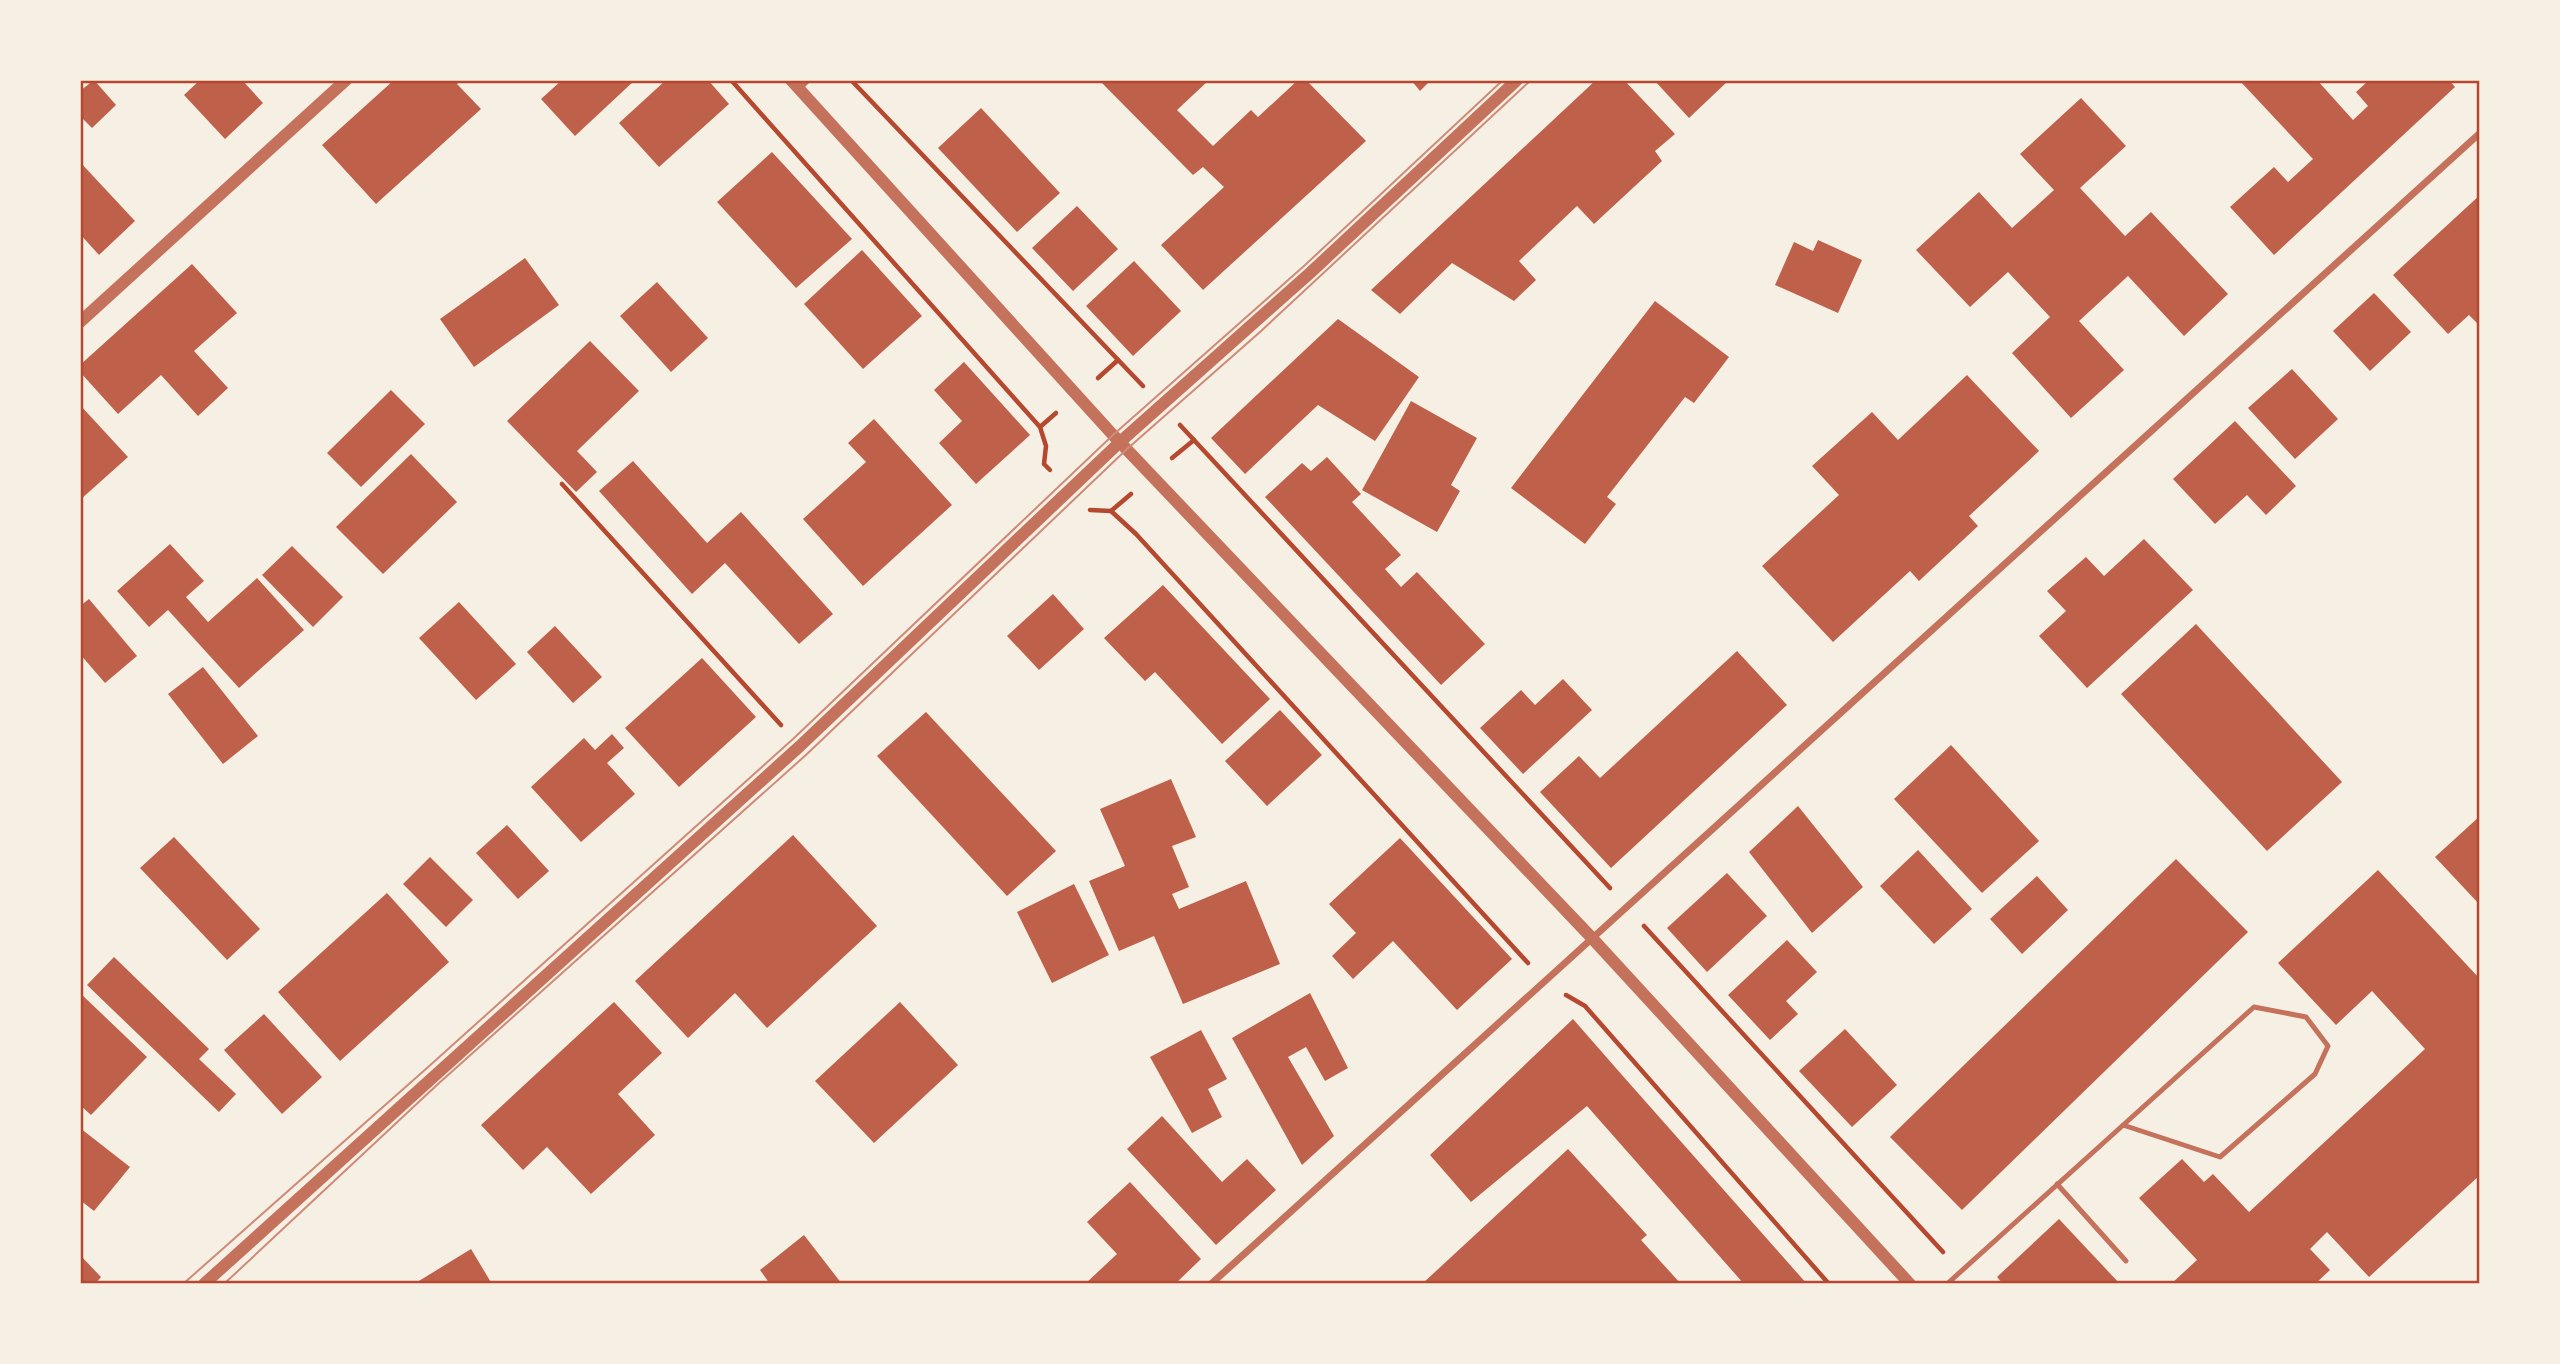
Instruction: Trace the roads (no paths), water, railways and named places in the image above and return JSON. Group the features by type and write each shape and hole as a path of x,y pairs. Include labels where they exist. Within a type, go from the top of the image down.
{"street":[{"path":"80,322 346,80"},
{"path":"204,1283 800,746 1120,442 1310,272 1517,80"},
{"path":"799,83 1120,442 1591,937 1910,1283"},
{"path":"1211,1283 2480,134"}],"lane":[{"path":"1947,1283 2254,1007 2306,1017 2328,1046 2315,1074 2220,1157 2123,1125"},
{"path":"2057,1184 2126,1261"}],"tram line":[{"path":"183,1284 793,739 1113,435 1304,266 1503,80"},
{"path":"224,1284 438,1084 807,754 1127,449 1260,332 1531,80"}]}
